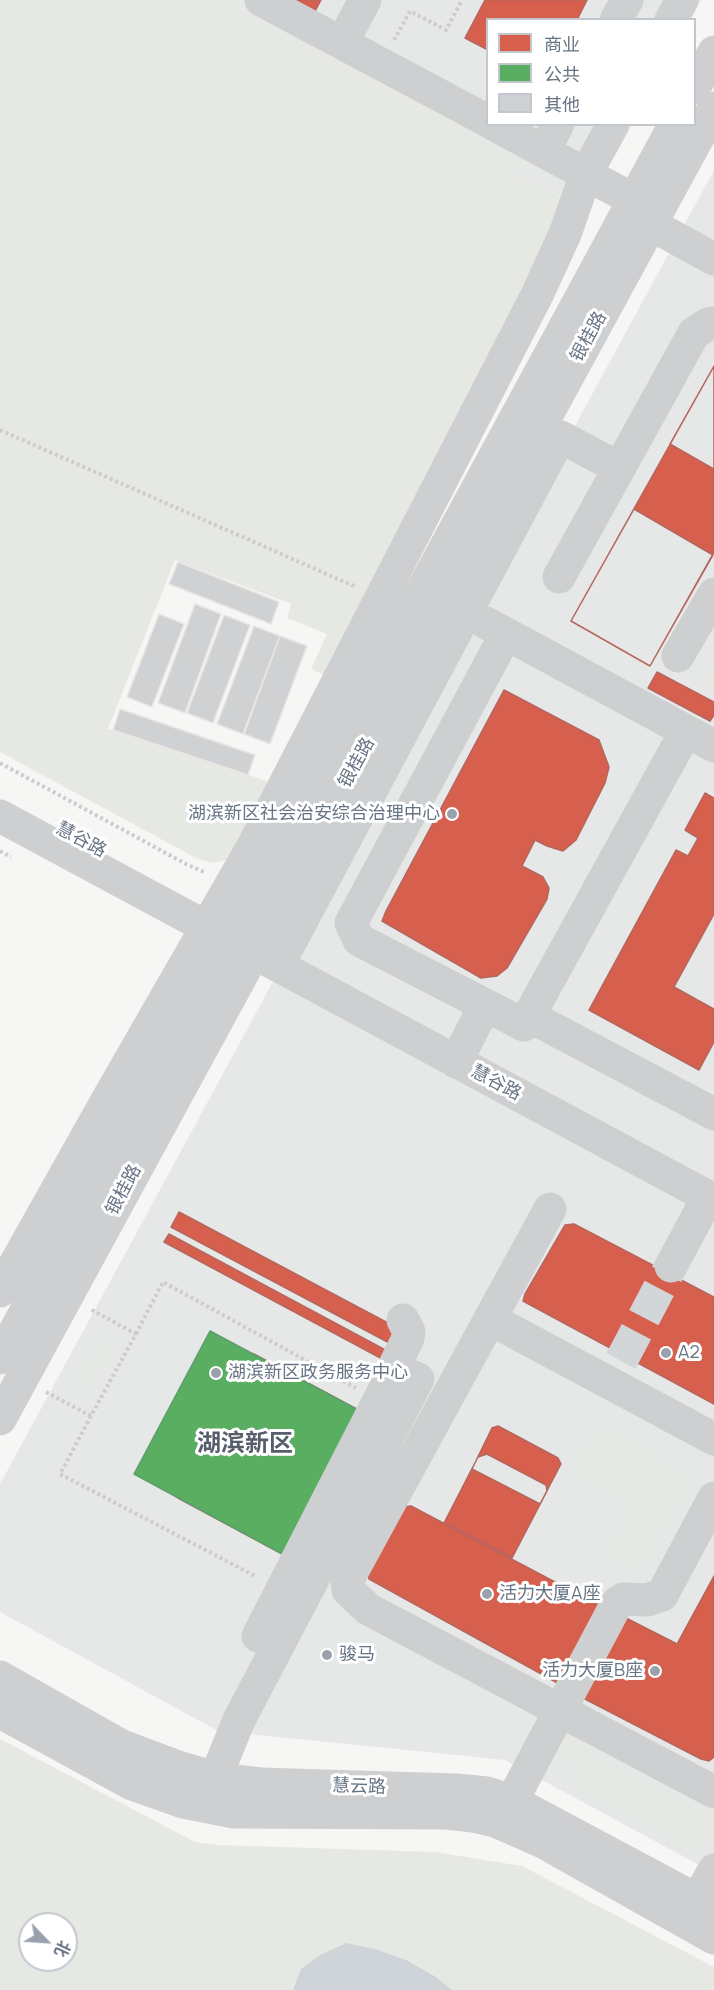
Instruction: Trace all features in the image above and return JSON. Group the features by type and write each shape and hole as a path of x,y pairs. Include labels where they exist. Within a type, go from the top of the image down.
{"street":[{"path":"261,0 486,120"},
{"path":"342,43 365,0"},
{"path":"617,18 627,0"},
{"path":"672,18 682,0"},
{"path":"696,84 714,52"},
{"name":"银桂路","path":"0,1419 11,1369 241,937 714,108"},
{"path":"502,126 551,138 586,174 651,220 714,259"},
{"path":"241,937 237,877 537,295 565,234 586,174 612,126"},
{"name":"银桂路","path":"456,607 651,220 674,126"},
{"path":"0,1291 104,1105 241,937 456,607 561,437 651,220"},
{"path":"559,576 694,333 714,323"},
{"path":"561,437 619,468"},
{"path":"678,656 714,594"},
{"path":"456,607 700,738 524,1026 359,940 351,923 506,634"},
{"name":"慧谷路","path":"0,796 456,1062 711,1199"},
{"name":"慧谷路","path":"0,816 241,937"},
{"name":"银桂路","path":"11,1369 67,1296 241,937"},
{"path":"456,1062 485,1005"},
{"path":"529,1016 714,1114"},
{"path":"671,1266 711,1199"},
{"path":"550,1209 347,1581 348,1590 368,1609 714,1792"},
{"path":"403,1320 409,1332 408,1338 395,1365 407,1374"},
{"path":"490,1320 616,1372 714,1439"},
{"path":"205,1785 219,1712 379,1401 407,1374"},
{"path":"205,1785 245,1710 407,1374"},
{"path":"512,1801 617,1603 623,1599 647,1600 662,1595 714,1498"},
{"name":"慧云路","path":"0,1677 122,1746 205,1785 234,1812 446,1813 473,1816 495,1821 699,1910"},
{"name":"慧云路","path":"0,1712 132,1784 183,1802 205,1785 261,1784 487,1793 512,1801 699,1910 714,1938"},
{"path":"699,1910 714,1870"}],"path":[{"path":"381,64 410,10 446,30 462,0"},
{"path":"0,430 380,598"},
{"path":"0,763 186,864 205,873 237,877"},
{"path":"281,1589 60,1474 163,1282 379,1401"},
{"path":"67,1296 136,1334"},
{"path":"11,1369 91,1416"}],"shaded area":[{"path":"0,0 229,0 527,157 518,175 561,197 566,202 329,677 311,669 327,634 287,618 291,604 175,560 108,729 276,784 231,859 212,863 196,858 0,752"},
{"path":"229,0 701,0 692,18 486,18 486,126 631,126 615,156 569,201 518,175 527,157"},
{"path":"714,170 714,1873 505,1760 218,1731 0,1612 0,1484"},
{"path":"714,657 714,696 697,687"},
{"path":"95,1343 113,1352 93,1389 76,1379"},
{"path":"598,1425 693,1476 643,1572 606,1552 630,1506 571,1475"},
{"path":"577,1731 597,1740 592,1752 697,1808 704,1795 714,1801 712,1841 704,1849 693,1851 572,1786 583,1766 552,1750 567,1733"},
{"path":"0,1739 195,1842 218,1845 435,1852 522,1866 714,1967 714,1990 0,1990"},
{"path":"346,1943 375,1949 406,1960 436,1977 452,1990 293,1990 301,1969 320,1955"}],"building: 商业":[{"path":"281,0 321,0 312,17"},
{"path":"485,0 587,0 578,18 486,18 486,49 465,38"},
{"path":"714,366 714,552 650,666 571,621"},
{"path":"714,366 714,469 670,444"},
{"path":"634,509 713,555 650,666 571,621"},
{"path":"657,672 714,702 714,715 710,721 648,688"},
{"path":"504,690 599,740 609,767 605,783 576,840 563,851 535,840 522,866 543,877 549,888 547,899 507,968 497,976 481,978 382,921"},
{"path":"705,793 714,798 714,914 674,987 714,1009 714,1042 699,1070 589,1010 676,850 688,856 698,838 685,830"},
{"path":"179,1212 403,1331 395,1346 171,1227"},
{"name":"A2","path":"574,1224 714,1297 714,1404 523,1301 565,1225"},
{"path":"169,1234 391,1353 386,1361 164,1242"},
{"path":"254,1354 362,1412 286,1556 178,1498"},
{"path":"498,1426 558,1458 561,1464 540,1504 472,1469 492,1428"},
{"path":"487,1454 546,1485 547,1491 512,1558 444,1523 478,1457"},
{"name":"活力大厦A座","path":"411,1506 606,1609 563,1686 369,1579 367,1572 404,1507"},
{"name":"活力大厦B座","path":"714,1576 714,1757 709,1761 581,1697 624,1617 677,1644"}],"building: 公共":[{"path":"210,1331 362,1412 286,1556 134,1474"}],"building: 其他":[{"path":"178,562 279,602 271,624 169,584"},
{"path":"195,604 221,614 185,713 158,703"},
{"path":"159,614 184,624 152,707 127,697"},
{"path":"224,615 250,625 213,723 187,713"},
{"path":"254,626 280,636 243,734 217,724"},
{"path":"280,636 307,646 270,744 244,734"},
{"path":"120,709 255,755 248,775 113,730"}],"tunnel":[{"path":"621,1361 671,1266"}],"place":[{"name":"湖滨新区社会治安综合治理中心","path":"452,814"},
{"name":"A2","path":"666,1353"},
{"name":"湖滨新区政务服务中心","path":"216,1373"},
{"name":"活力大厦A座","path":"487,1594"},
{"name":"骏马","path":"327,1655"},
{"name":"活力大厦B座","path":"655,1671"}],"district":[{"name":"湖滨新区","path":"245,1444"}]}
